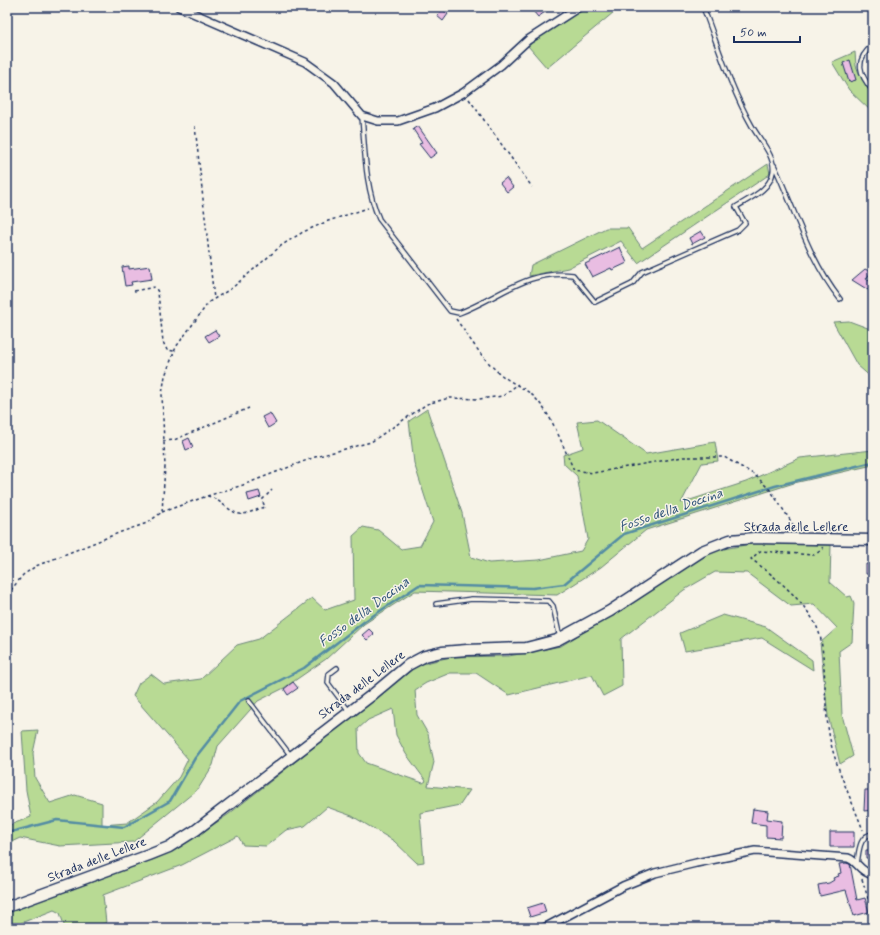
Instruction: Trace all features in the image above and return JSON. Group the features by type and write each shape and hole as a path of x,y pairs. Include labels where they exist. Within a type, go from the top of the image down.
{"street":[{"path":"179,7 305,62 334,83 362,116 378,121 398,121 435,108 464,93 501,65 528,40 579,7"},
{"name":"Strada delle Lellere","path":"7,907 169,847 218,815 408,665 425,656 460,650 526,648 543,645 560,639 610,611 702,551 730,540 754,538 873,540"},
{"path":"544,928 598,898 656,873 755,851 845,858 852,860 862,871 873,876"}],"lane":[{"path":"703,7 750,124 774,164 809,246 828,283 840,299"},
{"path":"873,45 864,53 860,69 864,81 873,91"},
{"path":"362,116 366,164 372,203 379,219 450,312 459,313 508,288 533,278 556,273 573,275 595,302 632,284 642,272 738,230 746,223 736,207 764,190 773,174 774,164"},
{"path":"436,604 472,599 549,601 553,606 560,639"},
{"path":"337,668 329,674 328,683 349,712"},
{"path":"249,701 291,757"},
{"path":"856,864 862,840 866,836 873,834"}],"path":[{"path":"464,93 532,187"},
{"path":"195,126 214,299"},
{"path":"162,512 165,467 162,394 164,376 174,351 200,313 214,299 232,288 282,245 303,232 328,220 366,209 372,203"},
{"path":"134,291 155,287 158,292 164,342 167,350 174,351"},
{"path":"450,312 484,358 507,379 518,384 537,399 554,427 574,470 593,473 683,457 724,457 755,475 771,491 798,532"},
{"path":"7,595 23,575 36,566 147,523 162,512 243,485 315,457 371,442 427,404 449,398 479,399 503,396 518,384"},
{"path":"163,441 174,440 248,408"},
{"path":"207,496 214,497 237,514 243,514 264,507 262,500 272,490"},
{"path":"822,539 822,550 814,554 760,551 751,559 784,584 814,621 821,639 826,714 832,749 866,836"},
{"path":"862,871 862,881 873,914"}],"green space":[{"path":"588,7 620,7 547,68 528,46 551,28"},
{"path":"855,52 856,66 862,80 873,96 873,113 849,90 832,62"},
{"path":"768,164 770,174 638,263 621,241 568,268 529,276 531,265 606,228 628,228 642,248"},
{"path":"849,321 873,330 873,379 857,365 833,322"},
{"path":"427,409 462,513 471,557 489,563 539,560 581,551 588,539 577,476 564,464 563,455 583,448 577,422 597,420 646,454 715,442 718,461 702,463 681,503 746,482 800,458 873,450 873,465 794,483 646,530 601,567 557,595 415,591 364,624 326,659 284,688 258,701 218,746 213,765 198,789 133,842 60,846 20,838 7,844 7,826 31,817 26,790 22,731 38,730 33,753 35,778 50,803 75,795 102,803 102,825 127,823 157,802 179,777 188,759 133,696 139,683 151,674 164,684 201,679 237,645 259,639 312,598 325,610 354,600 353,536 363,527 378,530 401,549 420,546 433,522 414,463 409,421"},
{"path":"756,543 831,545 830,582 847,597 851,596 854,603 852,642 839,651 842,715 853,756 840,764 828,716 820,643 837,628 814,604 791,606 747,573 715,572 684,590 621,639 622,686 603,696 592,675 509,695 476,673 450,673 426,683 415,690 417,715 428,734 434,762 428,786 470,790 460,805 420,813 424,862 417,863 394,841 352,816 327,807 305,826 286,830 266,846 243,845 238,836 182,865 103,895 106,923 86,928 65,928 60,913 54,910 21,923 23,928 7,928 7,913 157,858 182,846 229,814 418,665 450,657 509,656 561,646 713,551","holes":["393,709 396,735 406,754 426,781 423,783 366,763 359,753 358,729 368,720"]},
{"path":"723,615 766,627 812,660 813,670 762,638 685,651 680,633"}],"building":[{"path":"539,7 552,7 538,17 533,11"},
{"path":"442,9 448,14 443,21 437,16"},
{"path":"850,60 856,80 849,82 843,63"},
{"path":"418,126 437,153 430,158 419,144 422,143 413,129"},
{"path":"506,178 513,187 507,192 500,183"},
{"path":"701,231 705,237 692,244 689,238"},
{"path":"620,247 627,263 612,270 611,268 592,277 585,264"},
{"path":"129,266 129,269 150,266 152,279 131,282 132,285 125,286 122,267"},
{"path":"865,269 871,272 866,279 873,283 873,293 852,280"},
{"path":"215,330 219,336 209,342 205,336"},
{"path":"270,413 276,423 268,428 262,417"},
{"path":"189,438 193,447 186,450 183,441"},
{"path":"259,491 261,497 249,501 247,494"},
{"path":"866,564 873,564 873,574 866,574"},
{"path":"369,629 374,634 367,640 362,635"},
{"path":"293,682 298,688 288,695 284,689"},
{"path":"865,790 873,790 873,810 864,811"},
{"path":"753,809 768,811 767,819 782,821 781,838 766,837 766,825 751,823"},
{"path":"830,832 854,832 854,847 830,847"},
{"path":"866,850 873,850 873,858 866,858"},
{"path":"839,864 850,864 857,900 865,898 869,912 854,916 846,890 820,896 818,885 829,883 834,880 833,878 839,876 838,874 841,873"},
{"path":"543,903 546,912 530,917 527,908"}],"waterway":[{"name":"Fosso della Doccina","path":"7,833 57,820 124,827 170,801 195,758 240,701 304,668 365,621 419,585 533,588 564,584 624,534 775,486 873,462"}]}
